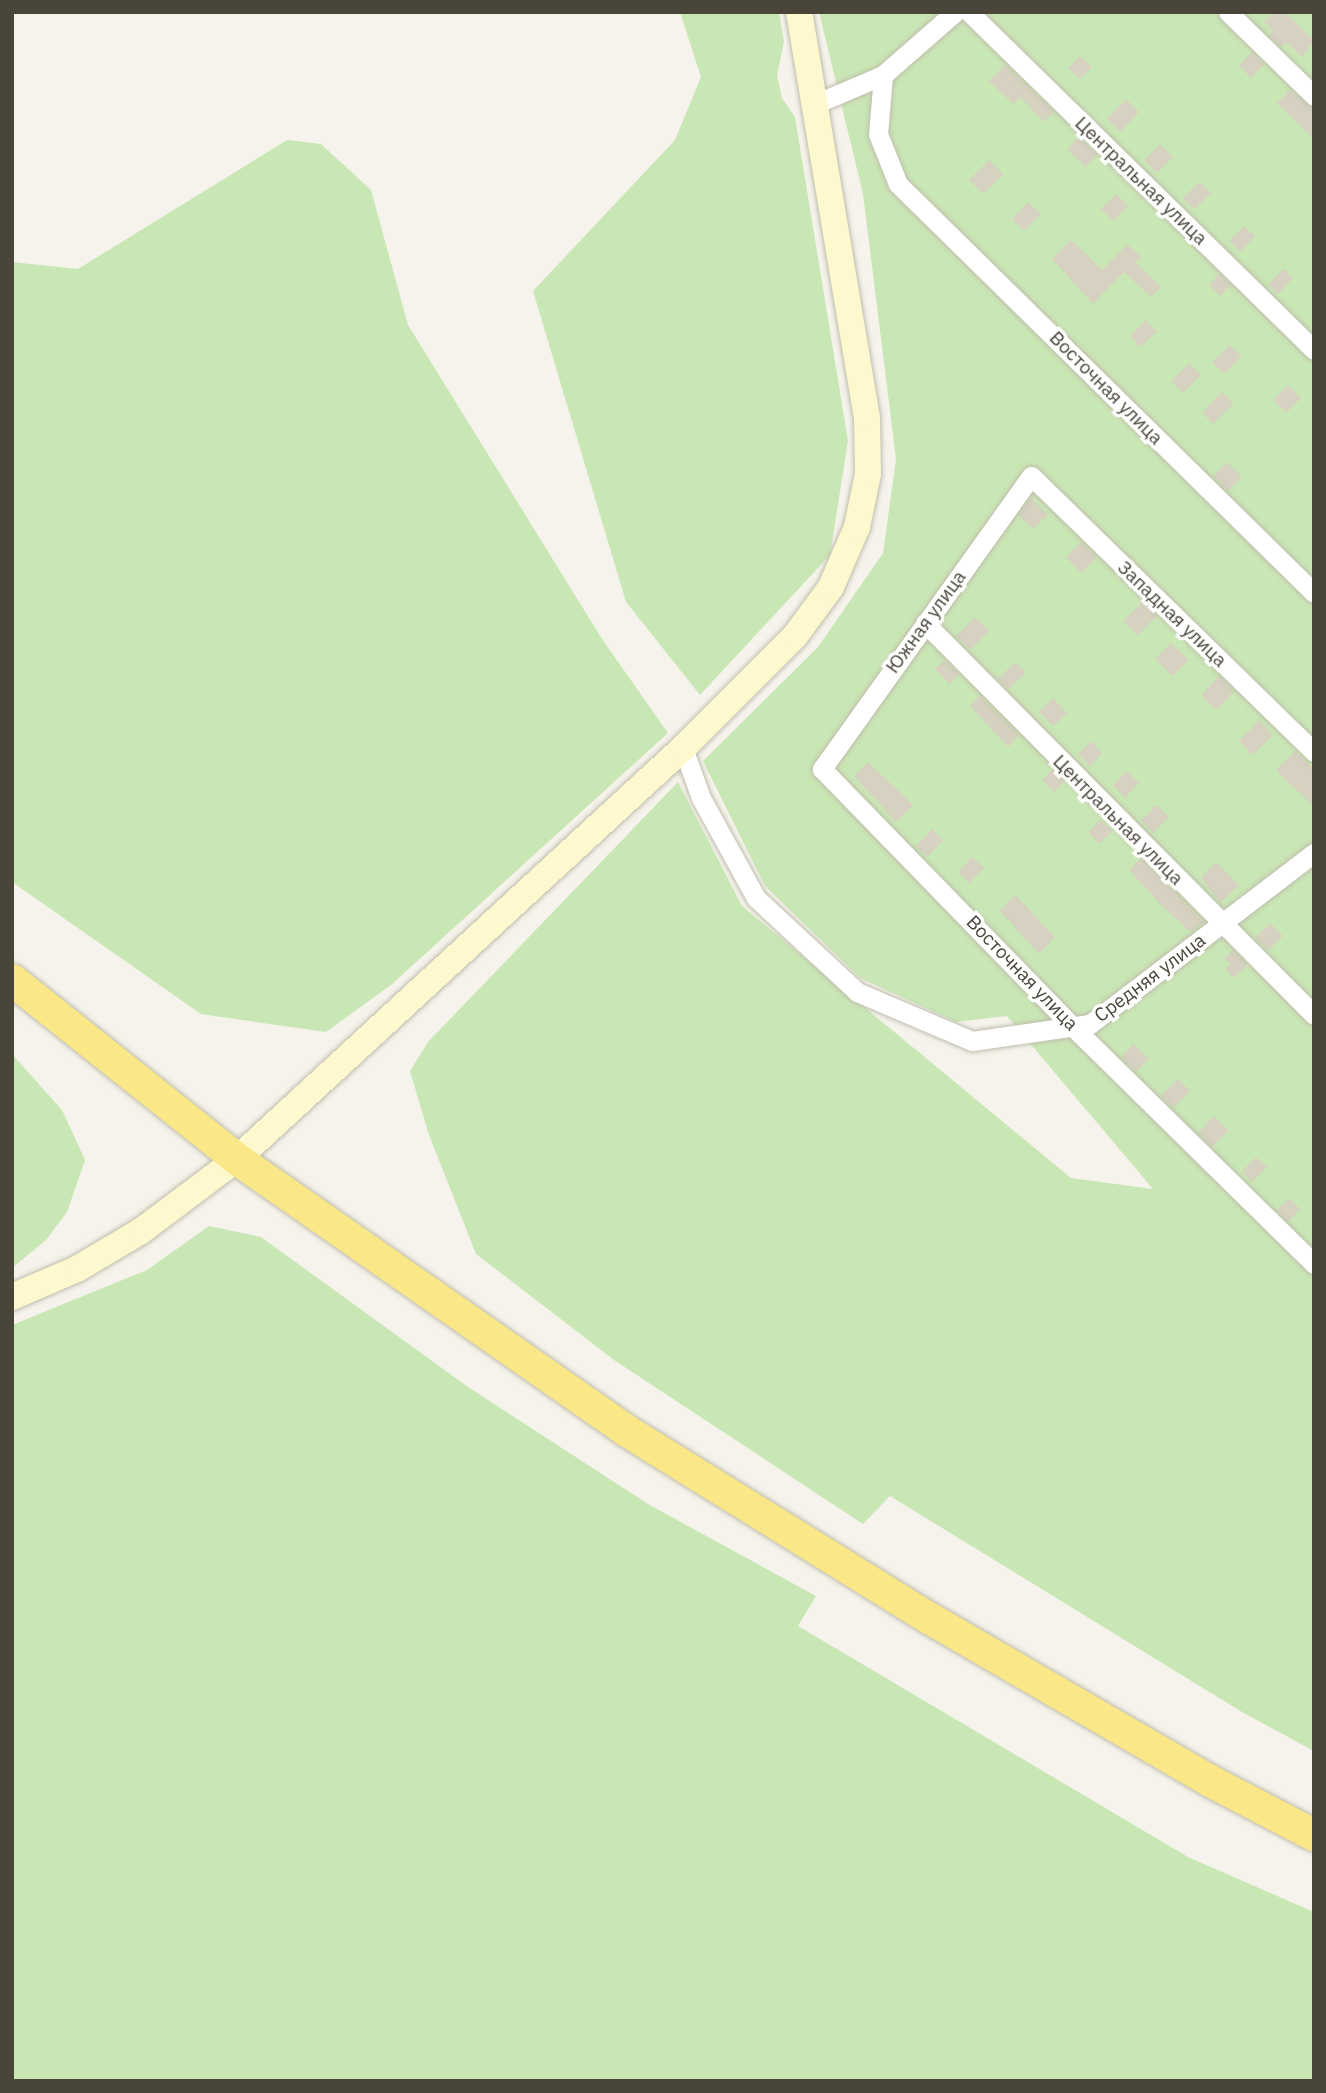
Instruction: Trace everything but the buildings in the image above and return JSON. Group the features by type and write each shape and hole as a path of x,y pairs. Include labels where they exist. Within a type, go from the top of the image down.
{"highway":[{"path":"12,980 237,1159 517,1356 736,1501 1111,1724 1314,1835"}],"main road":[{"path":"12,1297 77,1269 141,1231 237,1159 683,748 794,636 831,587 860,514 868,474 867,418 799,12"}],"street":[{"path":"815,104 883,75 955,12"},
{"name":"Центральная улица","path":"969,12 1314,350"},
{"path":"1228,12 1314,96"},
{"name":"Восточная улица","path":"883,75 878,134 898,184 1314,593"},
{"name":"Южная улица","path":"822,769 1031,476"},
{"name":"Западная улица","path":"1031,476 1314,752"},
{"name":"Центральная улица","path":"925,623 1314,1015"},
{"name":"Средняя улица","path":"683,748 701,798 756,898 857,992 972,1041 1090,1024 1314,853"},
{"name":"Восточная улица","path":"822,769 1074,1028 1314,1264"}],"green space":[{"path":"680,12 779,12 784,42 777,75 782,98 795,117 848,441 830,555 700,695 626,602 533,291 675,140 701,77"},
{"path":"819,12 1314,12 1314,1751 1242,1712 890,1496 863,1524 614,1360 476,1254 429,1135 410,1071 428,1042 678,782 742,906 1071,1178 1153,1189 1007,1016 956,1022 860,978 765,886 703,761 818,647 883,553 896,459 863,194"},
{"path":"287,140 321,144 371,190 408,325 602,639 668,733 391,985 326,1032 201,1014 12,882 12,262 78,269"},
{"path":"12,1054 62,1110 85,1160 67,1212 46,1240 12,1268"},
{"path":"209,1226 261,1237 468,1387 648,1504 816,1596 798,1626 1188,1857 1314,1912 1314,2081 12,2081 12,1325 147,1270"}]}
